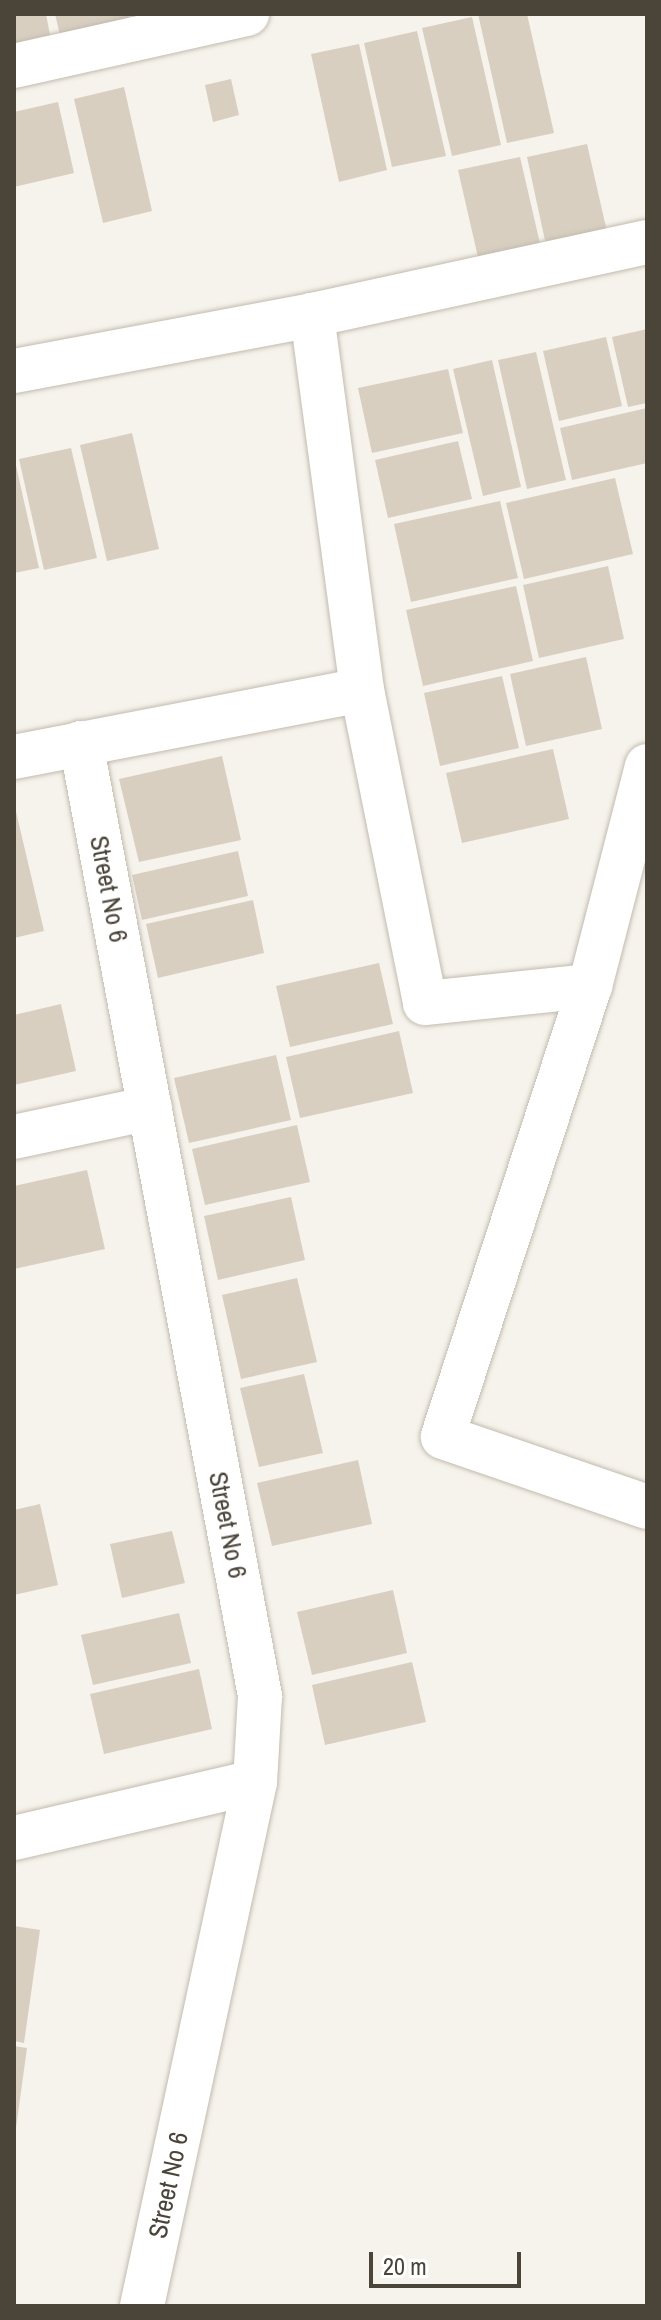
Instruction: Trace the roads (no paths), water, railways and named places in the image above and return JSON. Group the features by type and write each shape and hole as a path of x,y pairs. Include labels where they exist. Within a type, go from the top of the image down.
{"street":[{"path":"14,66 247,14"},
{"path":"14,371 312,315 647,242"},
{"path":"312,315 362,690 425,1003 590,986"},
{"path":"14,757 362,690"},
{"name":"Street No 6","path":"81,743 260,1696 255,1782 142,2306"},
{"path":"647,766 590,986 443,1437 647,1507"},
{"path":"14,1137 150,1108"},
{"path":"14,1838 255,1782"}]}
